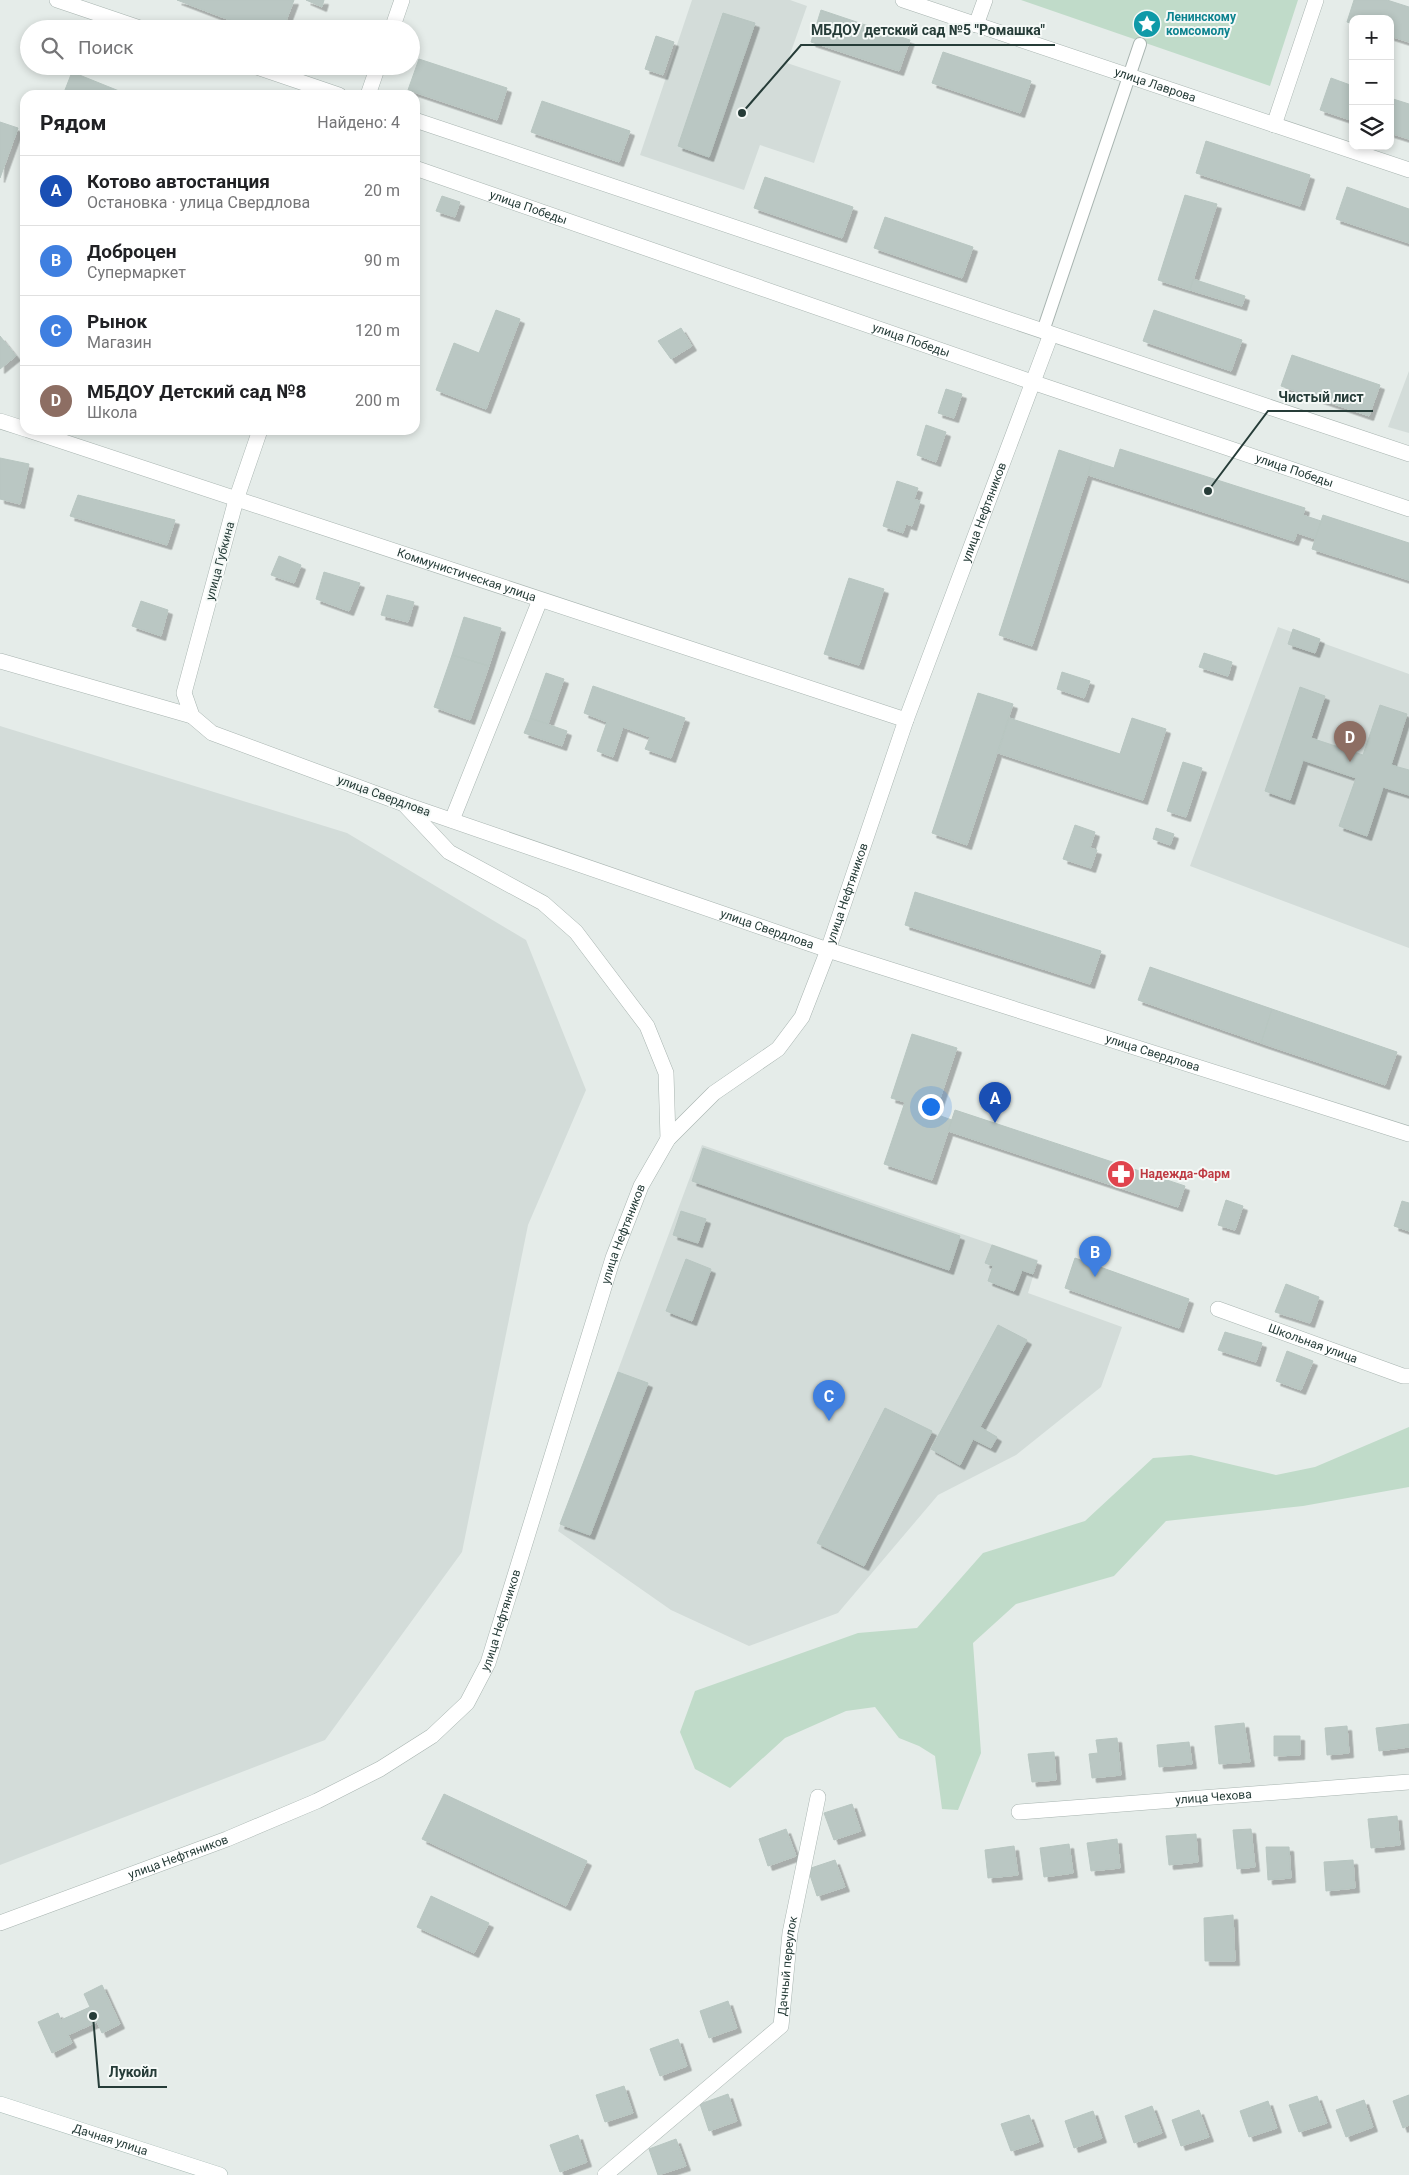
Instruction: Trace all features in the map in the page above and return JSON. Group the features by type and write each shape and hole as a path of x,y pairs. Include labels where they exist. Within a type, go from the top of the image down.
{"street":[{"path":"57,0 116,20"},
{"path":"395,20 402,0"},
{"name":"улица Лаврова","path":"902,0 1409,170"},
{"path":"976,25 985,0"},
{"path":"1274,125 1316,0"},
{"path":"1047,332 1140,44"},
{"path":"280,75 324,90"},
{"path":"370,90 375,75"},
{"path":"420,122 1409,454"},
{"name":"улица Победы","path":"420,170 1032,382 1409,509"},
{"name":"улица Нефтяников","path":"0,1922 226,1839 317,1801 380,1769 432,1736 467,1703 488,1663 613,1258 641,1186 668,1139 714,1093 778,1049 802,1017 828,950 906,720 1032,382 1047,332"},
{"name":"Коммунистическая улица","path":"0,421 20,428"},
{"name":"Коммунистическая улица","path":"41,435 906,720"},
{"name":"улица Губкина","path":"192,716 184,693 236,500 258,435"},
{"path":"452,820 540,600"},
{"name":"улица Свердлова","path":"0,661 192,716 212,733 404,804 828,950 1409,1134"},
{"path":"404,804 449,852 543,903 576,932 647,1026 666,1073 668,1139"},
{"name":"Школьная улица","path":"1218,1309 1403,1376 1409,1376"},
{"name":"улица Чехова","path":"1019,1812 1409,1782"},
{"name":"Дачный переулок","path":"605,2175 781,2026 790,1933 818,1797"},
{"name":"Дачная улица","path":"0,2104 220,2175"}],"shaded area":[{"path":"692,0 790,0 807,6 787,63 841,81 814,163 760,145 744,190 640,155"},
{"path":"1409,371 1409,433 1388,427"},
{"path":"1278,627 1409,674 1409,948 1190,866"},
{"path":"0,726 347,833 526,940 586,1090 528,1225 462,1552 325,1740 0,1865"},
{"path":"702,1145 1038,1260 1028,1293 1122,1327 1101,1387 1016,1455 938,1495 838,1613 749,1646 671,1610 558,1531"}],"green space":[{"path":"1021,0 1298,0 1270,86"},
{"path":"1409,1427 1409,1487 1303,1506 1166,1521 1114,1576 1016,1604 973,1643 981,1753 958,1810 942,1809 935,1756 919,1746 899,1738 875,1707 846,1711 785,1738 730,1788 695,1769 680,1732 695,1691 858,1633 917,1628 983,1553 1085,1521 1153,1458 1191,1455 1276,1475 1315,1467"}],"building":[{"path":"177,0 294,0 286,20 229,20"},
{"path":"306,0 324,0 322,7"},
{"path":"1354,0 1387,0 1409,7 1409,42 1394,37 1394,15 1349,15"},
{"path":"821,10 910,40 899,71 811,42"},
{"path":"723,13 755,23 709,157 678,146"},
{"path":"656,36 674,42 663,75 645,69"},
{"path":"943,52 1031,81 1020,113 932,83"},
{"path":"420,59 507,88 497,120 420,94 420,90 408,90 413,75 420,75"},
{"path":"71,75 79,75 117,90 65,90"},
{"path":"1331,78 1349,85 1349,120 1320,110"},
{"path":"1394,99 1409,104 1409,139 1394,134"},
{"path":"542,101 630,131 619,162 531,132"},
{"path":"0,122 18,128 0,178"},
{"path":"1206,141 1310,175 1300,206 1196,173"},
{"path":"765,177 853,207 842,238 754,208"},
{"path":"1347,187 1409,209 1409,243 1336,219"},
{"path":"1185,195 1217,204 1190,290 1158,280"},
{"path":"442,196 460,202 455,217 436,211"},
{"path":"885,217 973,247 962,278 874,248"},
{"path":"1193,279 1245,296 1242,306 1190,290"},
{"path":"496,310 520,319 486,409 436,390 454,343 479,353"},
{"path":"1154,310 1242,340 1231,371 1143,341"},
{"path":"681,328 692,346 671,359 658,341"},
{"path":"0,336 16,356 0,369"},
{"path":"1292,355 1380,385 1369,416 1281,386"},
{"path":"946,389 962,394 954,418 938,413"},
{"path":"926,425 946,432 936,462 917,455"},
{"path":"1120,449 1305,508 1303,515 1321,521 1315,539 1297,533 1294,541 1088,475 1092,461 1114,468"},
{"path":"1059,450 1092,461 1032,646 999,635"},
{"path":"0,458 29,464 20,504 0,499"},
{"path":"897,481 918,488 914,499 920,501 912,526 906,524 903,533 883,526"},
{"path":"78,495 175,520 167,545 70,516"},
{"path":"1323,515 1409,543 1409,580 1312,549"},
{"path":"279,556 301,565 294,583 271,575"},
{"path":"324,572 360,583 349,611 316,599"},
{"path":"849,578 884,589 859,665 824,654"},
{"path":"387,595 414,602 408,622 381,615"},
{"path":"141,601 168,610 161,636 132,626"},
{"path":"464,617 501,628 489,666 452,655"},
{"path":"1293,629 1320,639 1315,653 1288,644"},
{"path":"1204,653 1232,662 1228,676 1199,667"},
{"path":"452,655 489,666 470,720 434,707"},
{"path":"1062,672 1090,681 1084,698 1057,689"},
{"path":"546,673 564,679 548,724 530,718"},
{"path":"593,686 685,718 671,758 645,749 650,737 623,727 613,757 597,751 607,722 584,713"},
{"path":"1300,687 1325,696 1311,738 1363,755 1380,705 1407,714 1391,765 1409,770 1409,795 1383,787 1367,836 1339,826 1356,778 1303,760 1290,800 1265,791"},
{"path":"978,693 1013,704 967,845 932,833"},
{"path":"530,718 567,731 562,746 524,733"},
{"path":"1009,718 1120,754 1132,718 1166,729 1143,800 998,753"},
{"path":"1183,762 1202,768 1186,817 1167,811"},
{"path":"1075,825 1095,832 1090,848 1097,850 1091,868 1063,859"},
{"path":"1156,828 1174,834 1170,845 1153,839"},
{"path":"915,892 1101,951 1090,984 905,925"},
{"path":"1150,967 1272,1009 1261,1043 1138,1000"},
{"path":"1272,1009 1397,1052 1385,1085 1261,1043"},
{"path":"912,1034 957,1048 935,1114 952,1120 932,1180 884,1164 905,1102 891,1098"},
{"path":"955,1110 1185,1186 1178,1207 948,1131"},
{"path":"703,1148 960,1236 949,1270 692,1181"},
{"path":"1226,1200 1243,1206 1235,1230 1218,1225"},
{"path":"1402,1201 1409,1203 1409,1231 1394,1226"},
{"path":"681,1211 706,1219 698,1243 673,1235"},
{"path":"992,1245 1037,1261 1033,1274 1022,1270 1014,1291 988,1281 993,1266 985,1263"},
{"path":"1075,1258 1189,1299 1179,1328 1065,1288"},
{"path":"686,1259 711,1269 692,1321 666,1311"},
{"path":"1286,1284 1319,1297 1310,1323 1275,1312"},
{"path":"998,1325 1027,1340 980,1427 997,1437 991,1448 973,1439 960,1465 931,1449"},
{"path":"1225,1332 1262,1343 1256,1362 1218,1350"},
{"path":"1287,1351 1313,1361 1301,1390 1276,1381"},
{"path":"618,1372 648,1383 590,1535 560,1524"},
{"path":"885,1408 932,1431 864,1566 817,1543"},
{"path":"1244,1723 1250,1762 1219,1764 1215,1726"},
{"path":"1409,1724 1409,1747 1379,1751 1376,1728"},
{"path":"1347,1726 1349,1753 1327,1755 1325,1728"},
{"path":"1274,1736 1300,1736 1300,1755 1274,1756"},
{"path":"1117,1738 1121,1775 1092,1778 1089,1754 1098,1753 1096,1740"},
{"path":"1189,1742 1192,1764 1159,1767 1157,1745"},
{"path":"1054,1752 1056,1780 1032,1782 1028,1754"},
{"path":"444,1794 587,1861 566,1906 422,1839"},
{"path":"852,1804 861,1831 834,1840 824,1813"},
{"path":"1397,1816 1400,1845 1371,1848 1368,1819"},
{"path":"786,1829 796,1856 768,1866 759,1839"},
{"path":"1251,1829 1255,1867 1237,1869 1233,1830"},
{"path":"1196,1834 1198,1862 1169,1865 1166,1836"},
{"path":"1117,1839 1120,1868 1091,1871 1087,1843"},
{"path":"1069,1844 1073,1873 1044,1877 1040,1848"},
{"path":"1014,1846 1018,1875 988,1878 985,1850"},
{"path":"1266,1847 1289,1847 1291,1878 1268,1880"},
{"path":"835,1860 845,1887 817,1896 808,1869"},
{"path":"1353,1860 1355,1888 1326,1891 1324,1862"},
{"path":"431,1896 489,1923 474,1953 417,1927"},
{"path":"1233,1915 1235,1961 1205,1961 1204,1918"},
{"path":"102,1985 120,2024 102,2033 97,2022 68,2035 72,2043 52,2053 38,2022 58,2013 61,2020 90,2007 84,1994"},
{"path":"728,2001 737,2028 709,2038 700,2011"},
{"path":"678,2039 687,2066 660,2076 650,2049"},
{"path":"624,2086 633,2113 605,2122 596,2095"},
{"path":"728,2094 737,2121 709,2131 700,2104"},
{"path":"1409,2095 1409,2125 1403,2128 1393,2101"},
{"path":"1317,2096 1327,2123 1299,2132 1289,2105"},
{"path":"1364,2100 1373,2127 1346,2137 1336,2110"},
{"path":"1268,2101 1277,2128 1249,2137 1240,2111"},
{"path":"1152,2106 1162,2133 1134,2143 1125,2116"},
{"path":"1199,2110 1209,2137 1181,2146 1172,2120"},
{"path":"1093,2111 1102,2138 1074,2148 1065,2121"},
{"path":"1029,2115 1039,2142 1011,2151 1001,2124"},
{"path":"578,2135 587,2162 560,2172 550,2145"},
{"path":"676,2139 686,2166 658,2175 649,2149"}],"place":[{"name":"Ленинскому комсомолу","path":"1147,24"},
{"name":"МБДОУ детский сад №5 \"Ромашка\"","path":"742,113"},
{"name":"Чистый лист","path":"1208,491"},
{"name":"МБДОУ Детский сад №8","path":"1350,762"},
{"name":"Котово автостанция","path":"995,1123"},
{"name":"Надежда-Фарм","path":"1121,1174"},
{"name":"Доброцен","path":"1095,1277"},
{"name":"Рынок","path":"829,1421"},
{"name":"Лукойл","path":"93,2016"}]}
